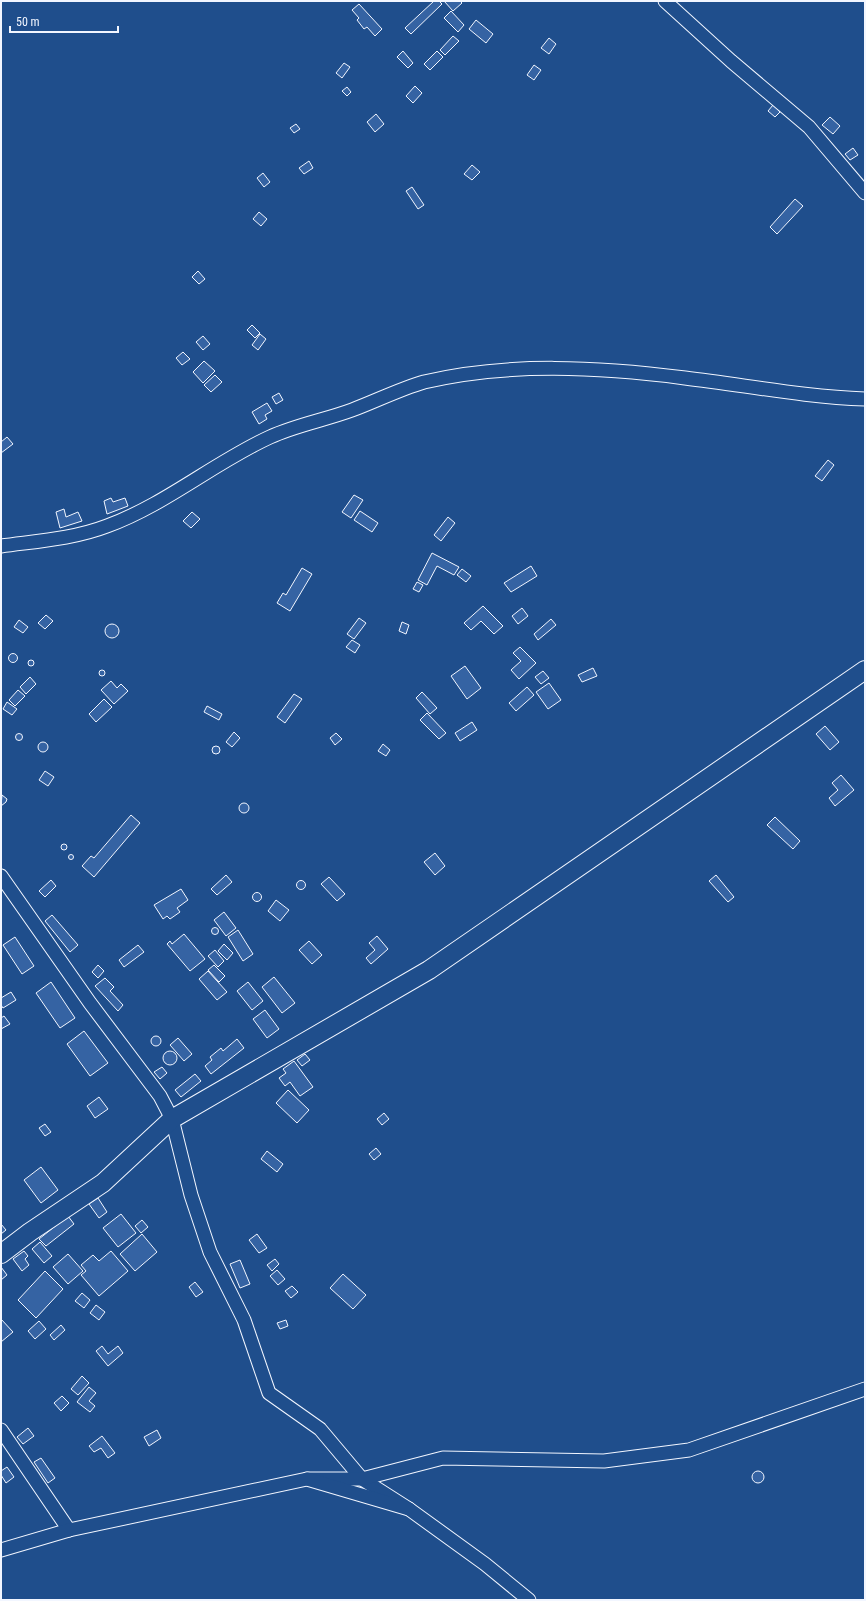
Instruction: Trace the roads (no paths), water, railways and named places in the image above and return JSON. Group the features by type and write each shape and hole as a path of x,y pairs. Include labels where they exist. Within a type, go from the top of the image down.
{"street":[{"path":"665,1 731,61 809,127 865,193"},
{"path":"1,546 68,538 108,526 140,511 271,437 350,410 421,383 468,373 539,369 606,371 683,377 837,398 865,399"},
{"path":"1,1254 30,1232 104,1183 172,1119 429,970 865,670"},
{"path":"1,876 90,1003 160,1096 172,1119 191,1194 210,1252 244,1320 268,1393 320,1429 362,1479 409,1509 486,1564 529,1600"},
{"path":"1,1550 69,1530 307,1479 362,1479 443,1458 604,1461 689,1450 865,1389"},
{"path":"1,1430 69,1530"},
{"path":"307,1479 409,1509"}]}
